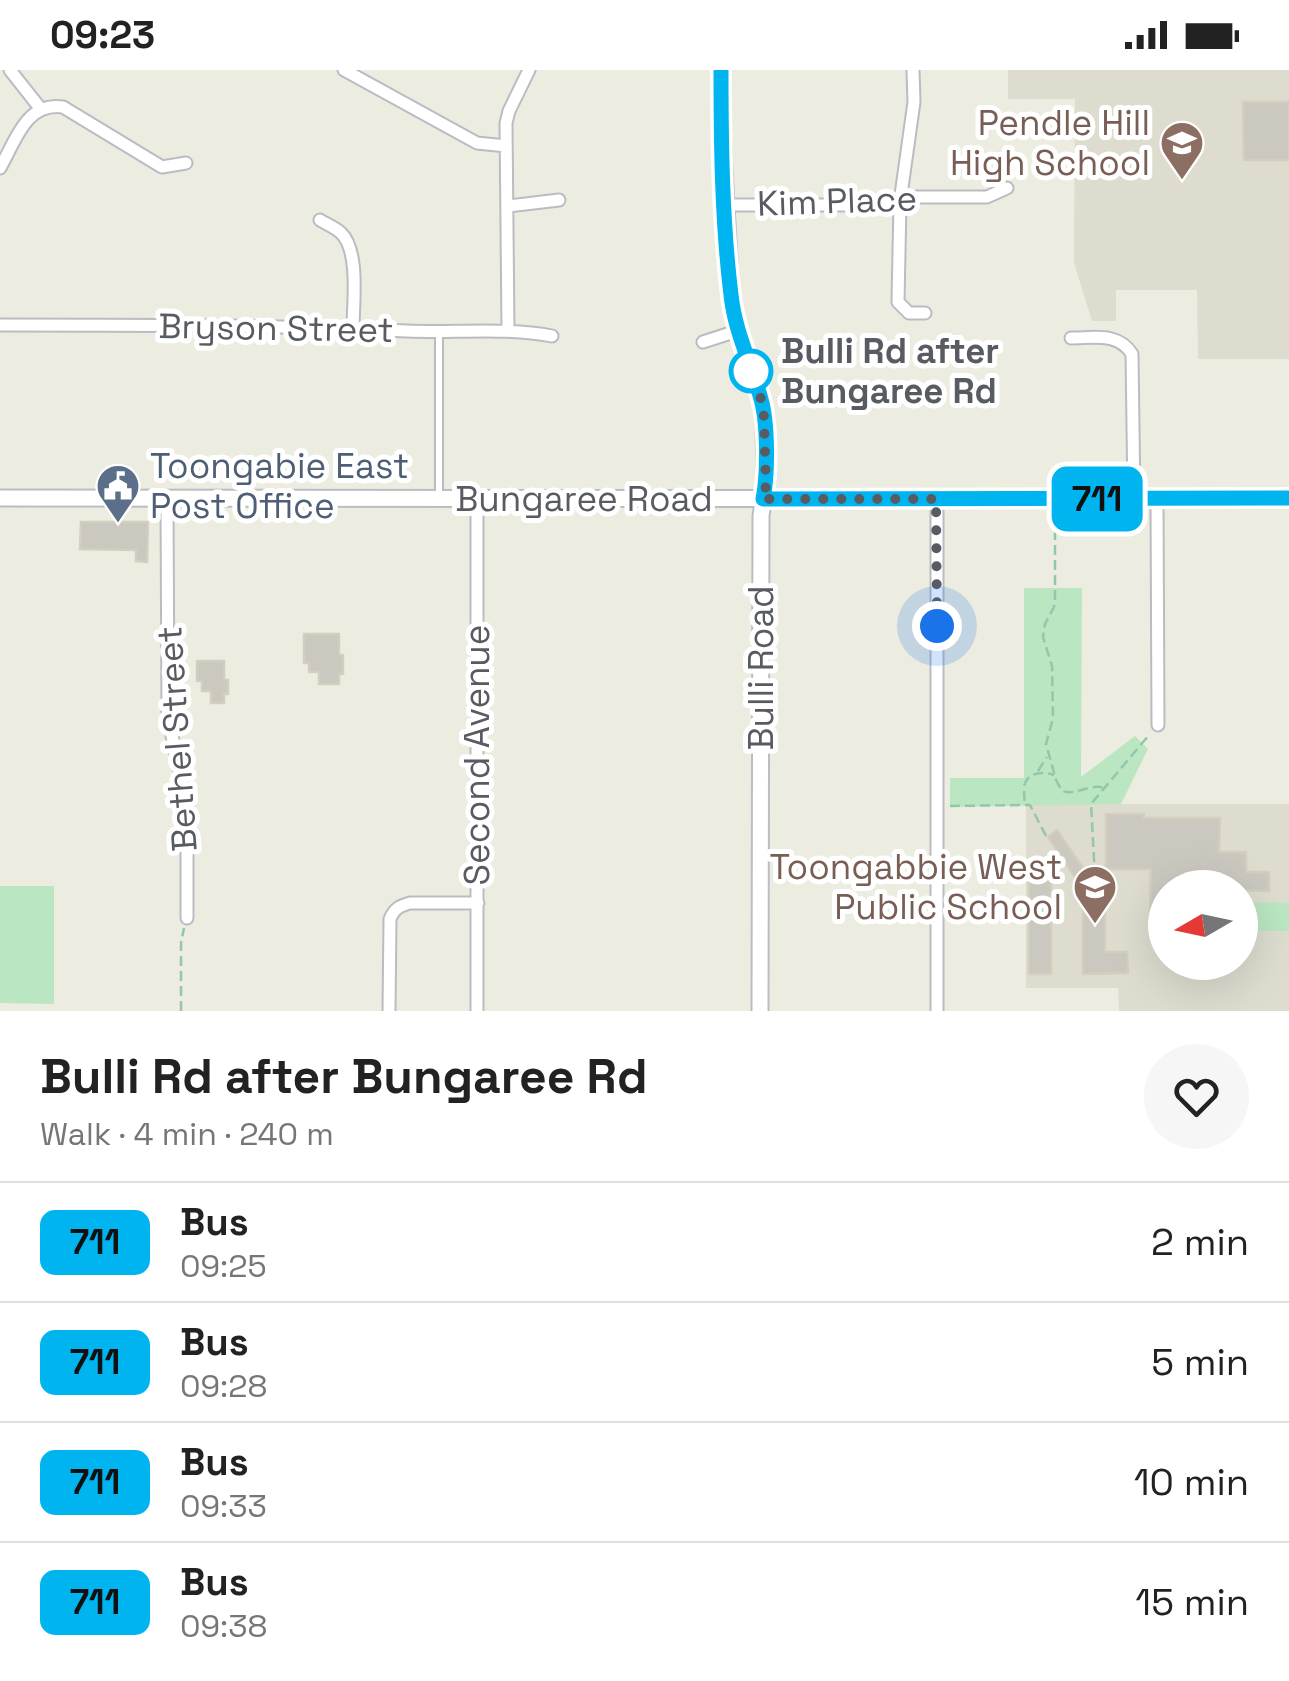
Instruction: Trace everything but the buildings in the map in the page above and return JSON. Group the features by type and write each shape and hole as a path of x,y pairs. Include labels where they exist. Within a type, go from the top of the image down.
{"street":[{"path":"10,70 40,108"},
{"path":"344,70 477,143 506,146"},
{"path":"508,331 506,124 529,70"},
{"name":"Bulli Road","path":"721,70 731,296 737,331 764,417 760,1011"},
{"path":"914,70 914,102 900,202 898,302 909,313 925,313"},
{"path":"0,168 31,114 50,105 63,107 162,167 186,163"},
{"name":"Kim Place","path":"725,204 884,205 917,197 987,197 1007,188"},
{"path":"508,206 559,200"},
{"path":"320,220 342,233 351,248 353,328"},
{"name":"Bryson Street","path":"0,325 212,325 508,331 552,336"},
{"path":"703,342 737,331"},
{"path":"1071,338 1115,338 1132,354 1134,498"},
{"name":"Bungaree Road","path":"0,498 1289,498"},
{"path":"1157,498 1158,726"},
{"name":"Second Avenue","path":"477,499 477,1011"},
{"path":"936,499 937,1011"},
{"name":"Bethel Street","path":"167,500 168,716 187,805 187,918"},
{"path":"390,1011 393,911 410,903 478,903"}],"lane":[{"path":"439,332 439,498"}],"path":[{"path":"1055,515 1056,597 1043,636 1052,666 1053,718 1046,744 1048,755 1058,786 1068,793 1088,787 1105,788"},
{"path":"1095,877 1091,804 1158,726"},
{"path":"1024,805 1025,784 1048,755"},
{"path":"1037,772 1055,776"},
{"path":"946,806 1030,806 1046,836"},
{"path":"182,1011 181,943 187,918"}],"shaded area":[{"name":"Pendle Hill High School","path":"1008,70 1289,70 1289,359 1198,359 1197,290 1116,290 1116,321 1092,321 1074,263 1075,99 1008,99"},
{"name":"Toongabbie West Public School","path":"1026,804 1289,804 1289,1011 1119,1011 1118,988 1026,988"}],"green space":[{"path":"1024,588 1082,588 1081,777 1135,736 1148,749 1121,804 950,807 950,778 1024,778"},
{"path":"0,886 54,886 54,1004 0,1003"},
{"path":"1258,902 1289,903 1289,931 1258,931"}],"bus line":[{"name":"711","path":"721,70 731,296 737,331 762,402 766,436 763,499 1289,498"}],"place":[{"name":"Pendle Hill High School","path":"1182,181"},
{"name":"Bulli Rd after Bungaree Rd","path":"751,371"},
{"name":"Toongabie East Post Office","path":"118,524"},
{"name":"Toongabbie West Public School","path":"1095,925"}],"route":[{"path":"751,371 747,359 764,417 763,499 936,499 937,626"}]}
